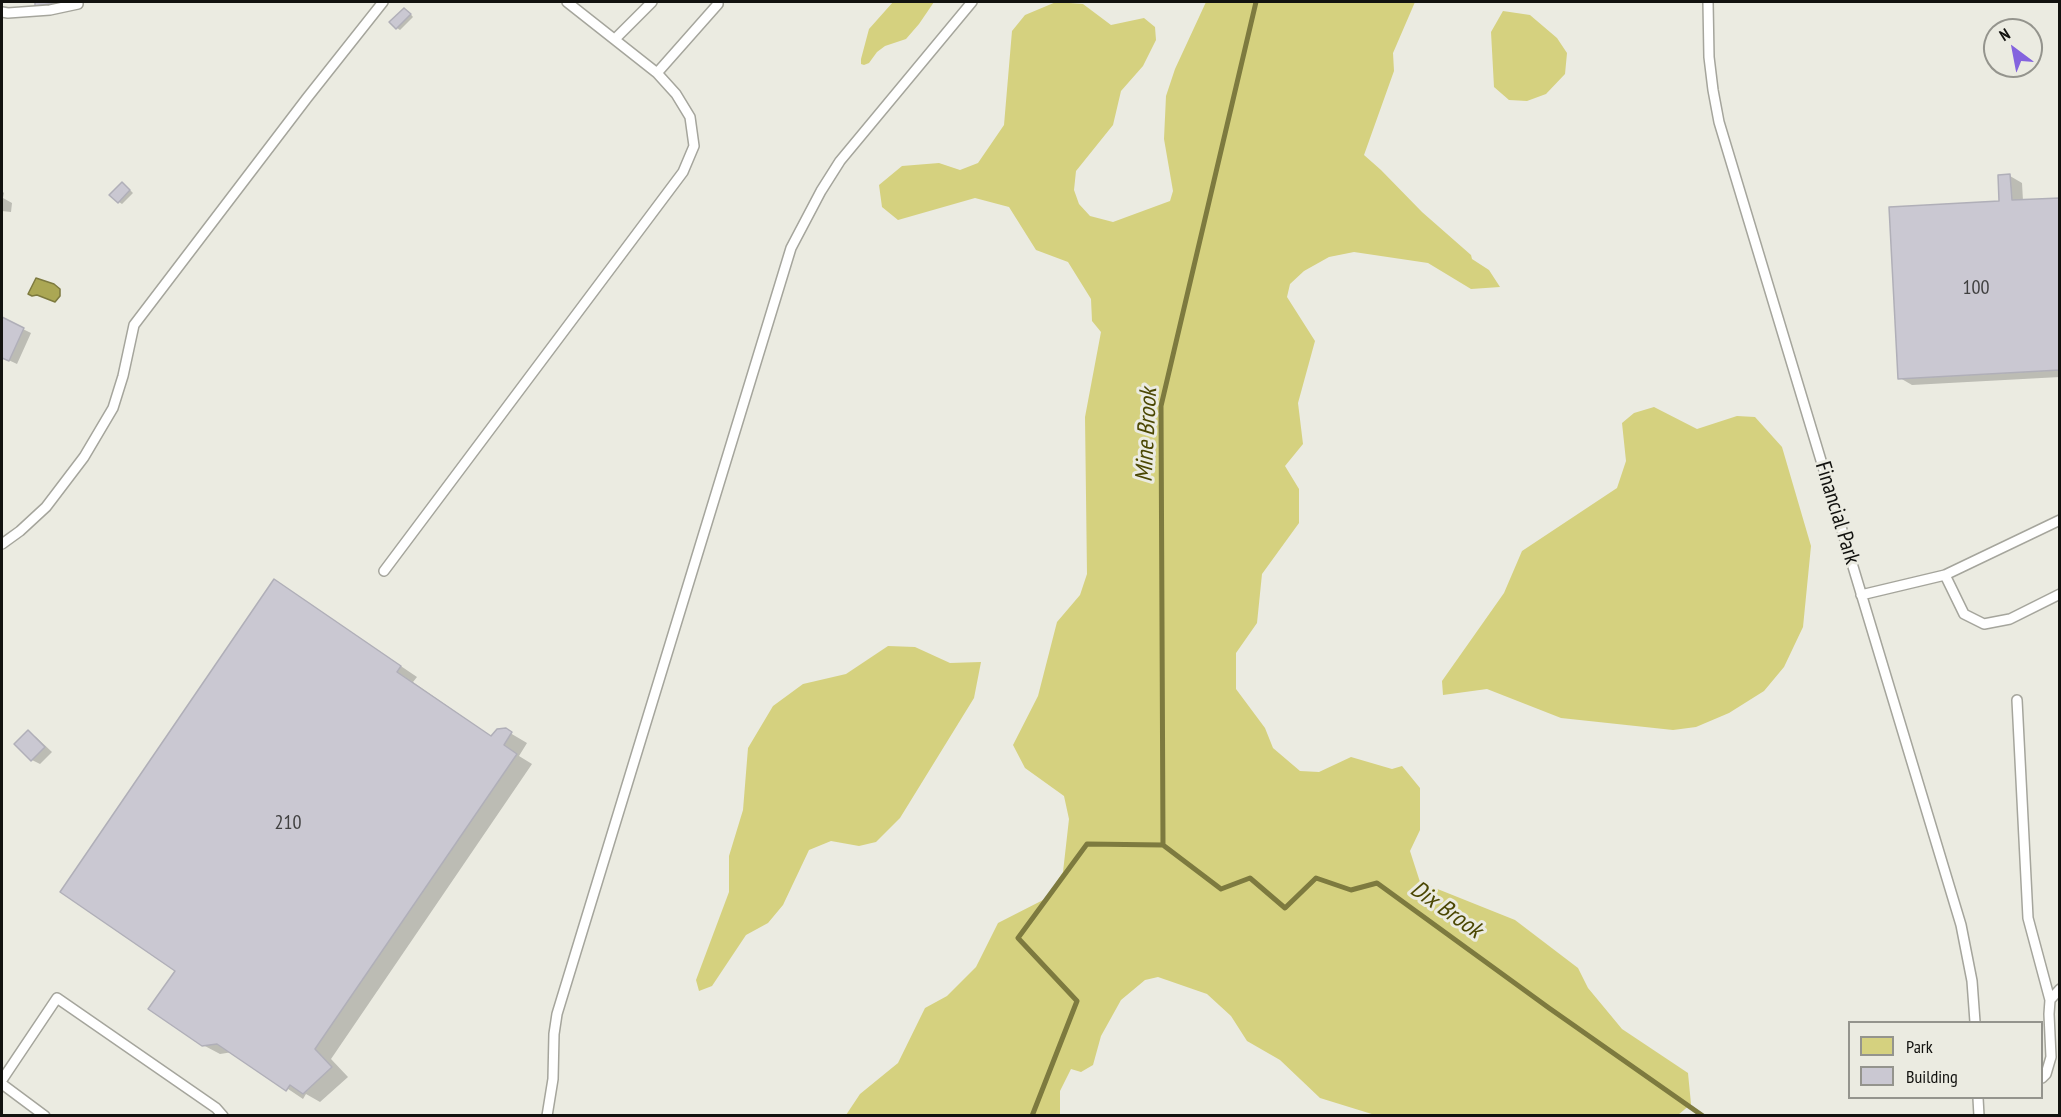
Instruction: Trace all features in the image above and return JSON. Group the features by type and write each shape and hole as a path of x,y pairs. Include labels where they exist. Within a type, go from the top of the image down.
{"lane":[{"path":"2,544 46,507 84,457 112,408 123,376 134,326 382,2"},
{"path":"615,39 652,2"},
{"path":"657,73 718,4 717,2"},
{"path":"547,1116 554,1079 554,1034 557,1014 791,248 820,191 840,161 972,2"},
{"name":"Financial Park","path":"1708,2 1709,57 1719,122 1961,925 1972,981 1975,1021"},
{"path":"384,571 683,172 694,146 690,117 676,94 657,73 573,3"},
{"path":"2,12 50,10 78,4"},
{"path":"1861,595 1944,575 2060,520"},
{"path":"1944,575 1964,614 1984,624 2010,619 2060,594"},
{"path":"2017,700 2028,918 2050,1000 2050,1057 2046,1074 2043,1077"},
{"path":"2050,1000 2060,989"},
{"path":"45,1116 2,1082 57,998 216,1108 223,1116"},
{"path":"1978,1099 1979,1116"}],"green space":[{"path":"893,2 934,2 906,39 885,46 869,63 861,64 869,29"},
{"path":"1056,2 1083,4 1111,25 1144,18 1155,27 1156,40 1143,66 1121,91 1113,125 1076,171 1074,190 1079,204 1090,216 1113,222 1170,201 1173,191 1164,139 1166,96 1175,69 1206,2 1415,2 1393,53 1394,71 1364,155 1422,212 1471,255 1472,259 1489,270 1500,287 1471,289 1428,263 1354,252 1329,257 1304,271 1290,284 1287,297 1315,341 1298,403 1303,444 1285,466 1299,489 1299,523 1262,574 1257,623 1236,653 1236,689 1265,728 1273,748 1300,771 1319,772 1351,757 1392,769 1402,766 1420,788 1420,830 1410,851 1420,882 1515,920 1578,968 1588,988 1622,1029 1688,1073 1691,1104 1678,1115 1375,1115 1320,1098 1280,1060 1247,1041 1231,1016 1207,994 1158,977 1145,980 1121,1000 1101,1036 1093,1065 1081,1072 1071,1069 1060,1091 1060,1115 846,1115 860,1094 898,1063 925,1008 947,996 976,967 998,923 1045,899 1063,872 1069,819 1064,796 1025,768 1013,745 1038,696 1057,622 1080,595 1087,574 1085,417 1101,332 1092,321 1091,299 1068,262 1036,250 1009,207 975,198 898,220 882,207 879,185 902,166 939,163 960,170 978,163 1004,125 1012,31 1025,15"},
{"path":"1503,11 1530,15 1557,38 1567,53 1565,74 1546,94 1527,101 1509,100 1494,87 1491,32"},
{"path":"1654,407 1697,429 1737,416 1755,417 1782,447 1811,546 1803,627 1784,667 1764,691 1729,713 1696,727 1673,730 1561,718 1487,689 1443,695 1442,681 1504,593 1522,551 1617,488 1626,461 1622,423 1634,413"},
{"path":"888,646 915,647 950,663 981,662 974,698 900,818 876,842 859,846 831,841 809,850 783,905 768,923 746,935 712,986 699,991 696,980 729,892 729,856 743,810 748,748 773,706 803,684 846,674"}],"shaded area":[{"path":"36,278 54,284 60,289 60,296 55,302 28,294"}],"building":[{"path":"35,2 56,2 57,3 35,6"},
{"path":"404,8 411,14 396,29 389,22"},
{"path":"2010,174 2012,200 2060,198 2060,370 1898,379 1889,207 1999,201 1998,175"},
{"path":"122,182 130,190 118,203 109,195"},
{"path":"2,317 24,328 9,361 2,358"},
{"path":"274,579 401,666 397,672 491,736 497,729 506,728 512,732 504,745 517,754 315,1049 332,1067 303,1094 290,1085 286,1091 217,1044 202,1046 148,1009 175,971 60,892"},
{"path":"28,730 45,747 31,761 14,744"}],"waterway":[{"name":"Mine Brook","path":"1163,845 1161,406 1256,2"},
{"path":"1032,1116 1077,1001 1018,938 1087,844 1163,845"},
{"name":"Dix Brook","path":"1163,845 1221,889 1250,878 1285,908 1316,878 1351,890 1377,883 1703,1116"}]}
